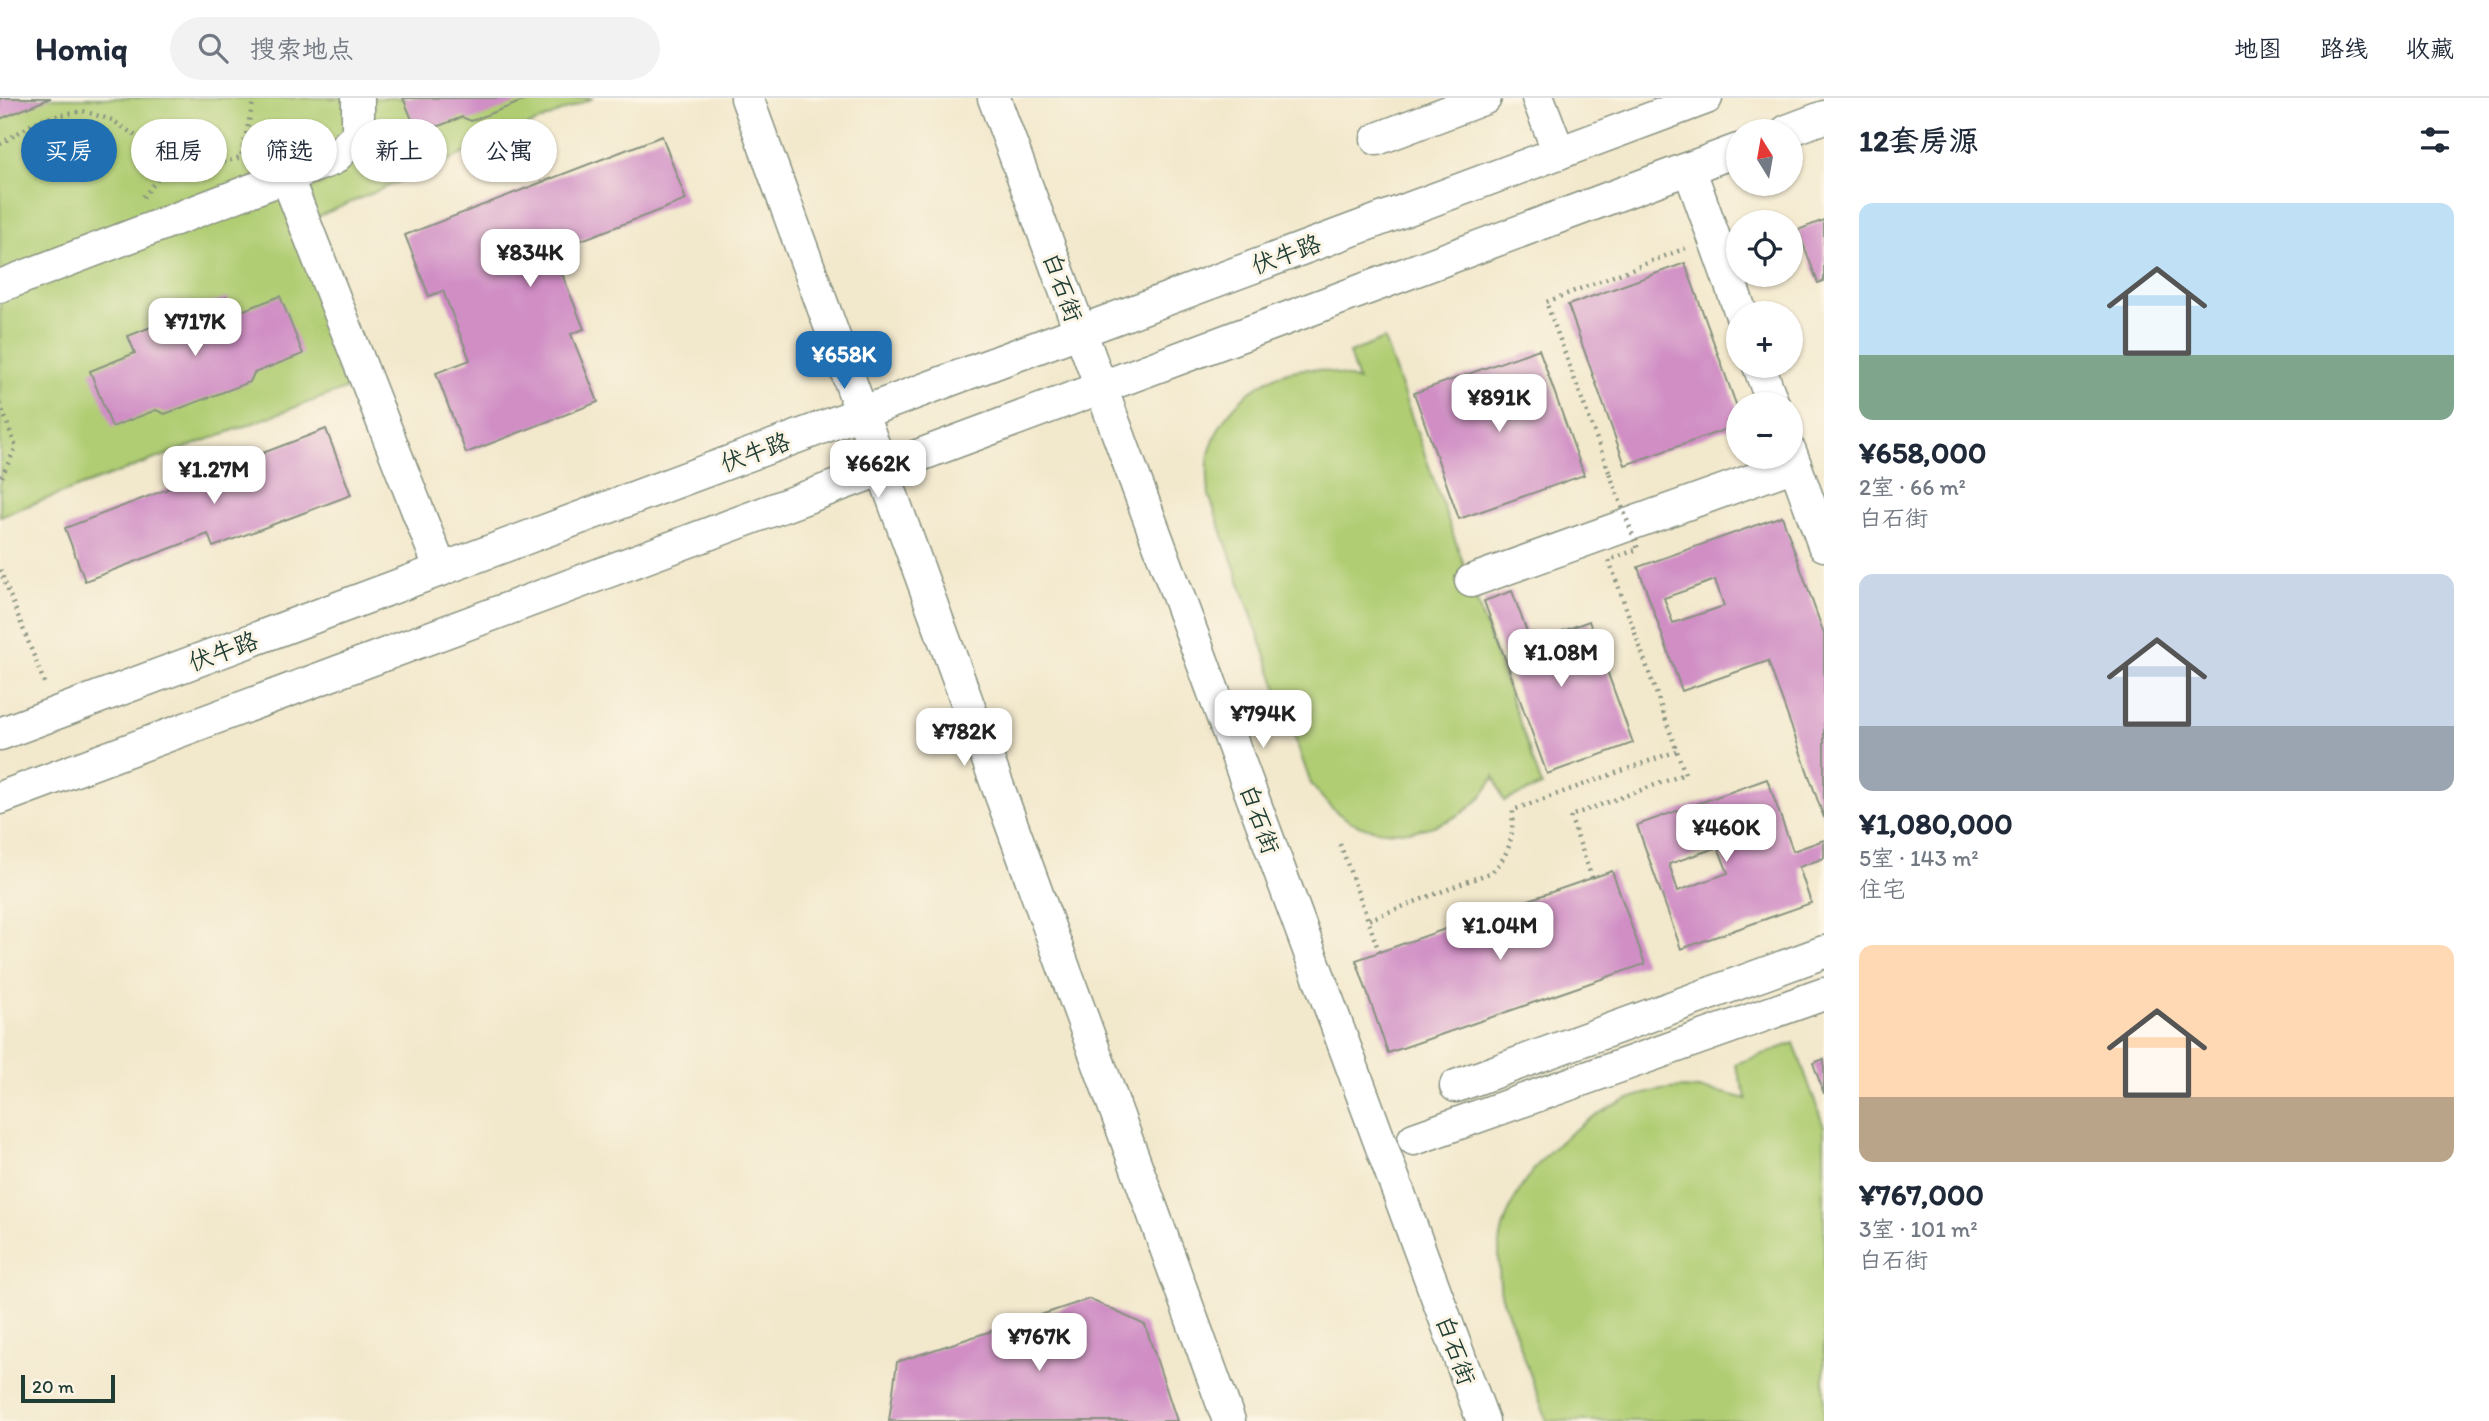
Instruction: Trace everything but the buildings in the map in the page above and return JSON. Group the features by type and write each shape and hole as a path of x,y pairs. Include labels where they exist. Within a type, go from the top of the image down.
{"street":[{"path":"337,155 358,135 358,98"},
{"path":"747,98 1229,1421"},
{"name":"白石街","path":"994,98 1483,1421"},
{"path":"1377,139 1485,98"},
{"path":"1538,98 1559,153"},
{"name":"伏牛路","path":"0,734 1706,98"},
{"path":"1803,125 1824,117"},
{"path":"0,798 1726,154"},
{"path":"1689,168 1737,301"},
{"path":"0,286 276,182"},
{"path":"289,182 441,570"},
{"path":"1471,580 1764,469"},
{"path":"1797,469 1824,545"},
{"path":"1456,1086 1824,952"},
{"path":"1414,1139 1824,995"}],"path":[{"path":"0,144 41,119 82,111 112,120 136,136 150,157 167,168 221,163 241,158 254,98"},
{"path":"1592,878 1570,816 1685,774 1609,560 1638,549 1546,302 1713,238"},
{"path":"0,404 16,447 0,480"},
{"path":"0,570 56,713"},
{"path":"1368,920 1492,872 1505,858 1512,838 1513,810 1677,751"},
{"path":"1340,844 1379,951"}],"green space":[{"path":"0,98 593,98 544,119 461,119 461,155 447,161 447,119 351,119 351,182 398,182 305,222 367,381 0,516"},
{"path":"1384,339 1542,786 1504,801 1494,776 1484,793 1469,808 1452,819 1431,827 1389,832 1350,821 1333,809 1311,784 1209,495 1208,483 1209,453 1217,432 1225,418 1247,394 1274,377 1305,369 1339,374 1358,381 1349,353"},
{"path":"1794,1043 1824,1127 1824,1421 1547,1421 1500,1290 1500,1242 1508,1214 1521,1188 1539,1163 1561,1141 1613,1106 1640,1095 1678,1088 1708,1090 1747,1099 1735,1064"}]}
